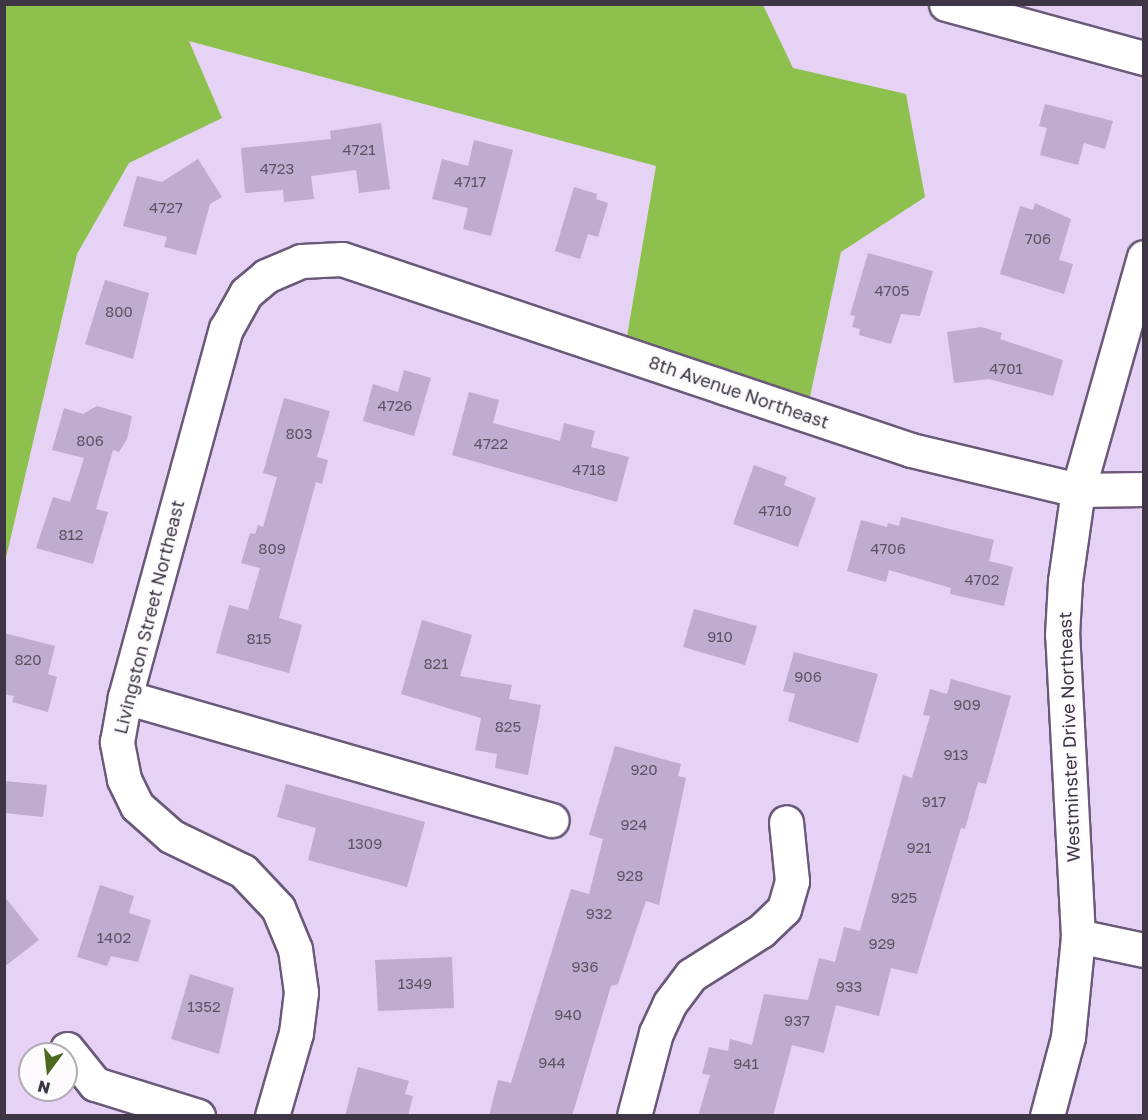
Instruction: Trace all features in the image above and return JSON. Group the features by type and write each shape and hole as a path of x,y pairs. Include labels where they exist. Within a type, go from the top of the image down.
{"street":[{"path":"946,4 1143,58"},
{"name":"Westminster Drive Northeast","path":"1047,1116 1068,1037 1078,936 1062,635 1065,581 1078,490 1143,257"},
{"name":"8th Avenue Northeast","path":"342,259 911,450 1078,490 1143,489"},
{"name":"Livingston Street Northeast","path":"272,1116 296,1033 301,992 295,949 278,908 243,871 171,836 137,806 124,779 117,742 125,697 226,329 246,293 266,276 301,261 342,259"},
{"path":"125,697 552,820"},
{"path":"634,1116 656,1033 670,1003 691,975 761,931 784,909 792,881 786,822"},
{"path":"1078,936 1143,950"},
{"path":"78,1063 95,1084 198,1116"}],"green space":[{"path":"5,5 763,5 793,68 906,94 925,197 841,252 806,415 624,354 656,166 189,41 222,118 129,163 77,254 5,562"}],"building":[{"path":"1045,104 1113,121 1105,149 1084,143 1078,165 1040,155 1047,128 1039,126"},
{"path":"381,123 390,189 359,193 356,170 311,176 314,199 284,202 283,190 245,193 241,148 331,139 330,131"},
{"path":"474,140 513,150 491,236 463,229 468,208 432,199 442,159 468,166"},
{"path":"198,159 222,197 210,204 196,255 164,247 167,237 123,226 137,176 162,182"},
{"path":"574,187 597,194 596,199 608,203 598,237 588,234 580,259 555,251"},
{"path":"1035,203 1071,219 1059,260 1073,264 1064,294 1000,274 1020,206 1033,210"},
{"path":"868,253 933,271 920,316 901,314 891,344 859,335 860,329 852,327 855,316 850,315"},
{"path":"105,280 149,293 133,359 85,344"},
{"path":"981,327 1002,333 1000,339 1063,360 1053,396 989,379 954,383 947,332"},
{"path":"404,370 431,378 414,436 363,421 373,384 398,392"},
{"path":"469,392 499,400 493,423 560,441 564,423 595,431 591,447 629,457 617,502 452,455"},
{"path":"284,398 330,411 317,457 328,460 322,484 316,482 279,618 302,625 289,673 216,653 229,605 248,610 260,568 241,563 250,533 255,534 258,525 263,527 277,477 263,473"},
{"path":"97,406 132,416 127,439 119,452 113,450 96,509 108,512 93,564 36,548 53,497 70,502 84,458 52,450 64,408 83,414"},
{"path":"754,465 787,477 784,485 816,498 798,547 733,524"},
{"path":"901,517 994,540 989,561 1013,567 1004,606 950,594 951,588 889,570 886,582 847,571 861,520 887,527 888,523 899,526"},
{"path":"694,609 757,626 745,665 683,647"},
{"path":"422,620 472,635 460,676 512,685 509,699 541,705 528,775 495,768 497,754 475,750 481,718 401,694"},
{"path":"4,633 55,646 48,674 57,677 48,712 12,702 14,696 4,694"},
{"path":"794,652 878,674 858,743 788,721 795,694 783,691"},
{"path":"951,679 1011,696 986,784 978,782 965,829 961,828 917,974 891,968 879,1016 836,1005 824,1053 792,1045 773,1116 698,1116 710,1075 702,1074 709,1047 728,1051 730,1039 752,1045 764,994 808,1000 819,958 835,962 844,927 860,931 903,775 912,778 930,716 923,715 930,689 947,694"},
{"path":"615,746 681,764 678,776 686,778 659,905 646,901 618,984 611,986 572,1116 489,1116 498,1080 511,1083 571,889 589,894 603,839 589,835"},
{"path":"4,781 47,785 43,817 4,813"},
{"path":"286,784 425,822 407,887 308,860 316,828 277,817"},
{"path":"100,885 134,896 129,913 151,920 138,962 111,956 107,966 77,957"},
{"path":"4,896 39,940 4,967"},
{"path":"452,957 454,1008 378,1011 375,960"},
{"path":"190,974 234,988 219,1054 171,1039"},
{"path":"358,1067 409,1081 405,1094 413,1096 408,1116 345,1116"}]}
